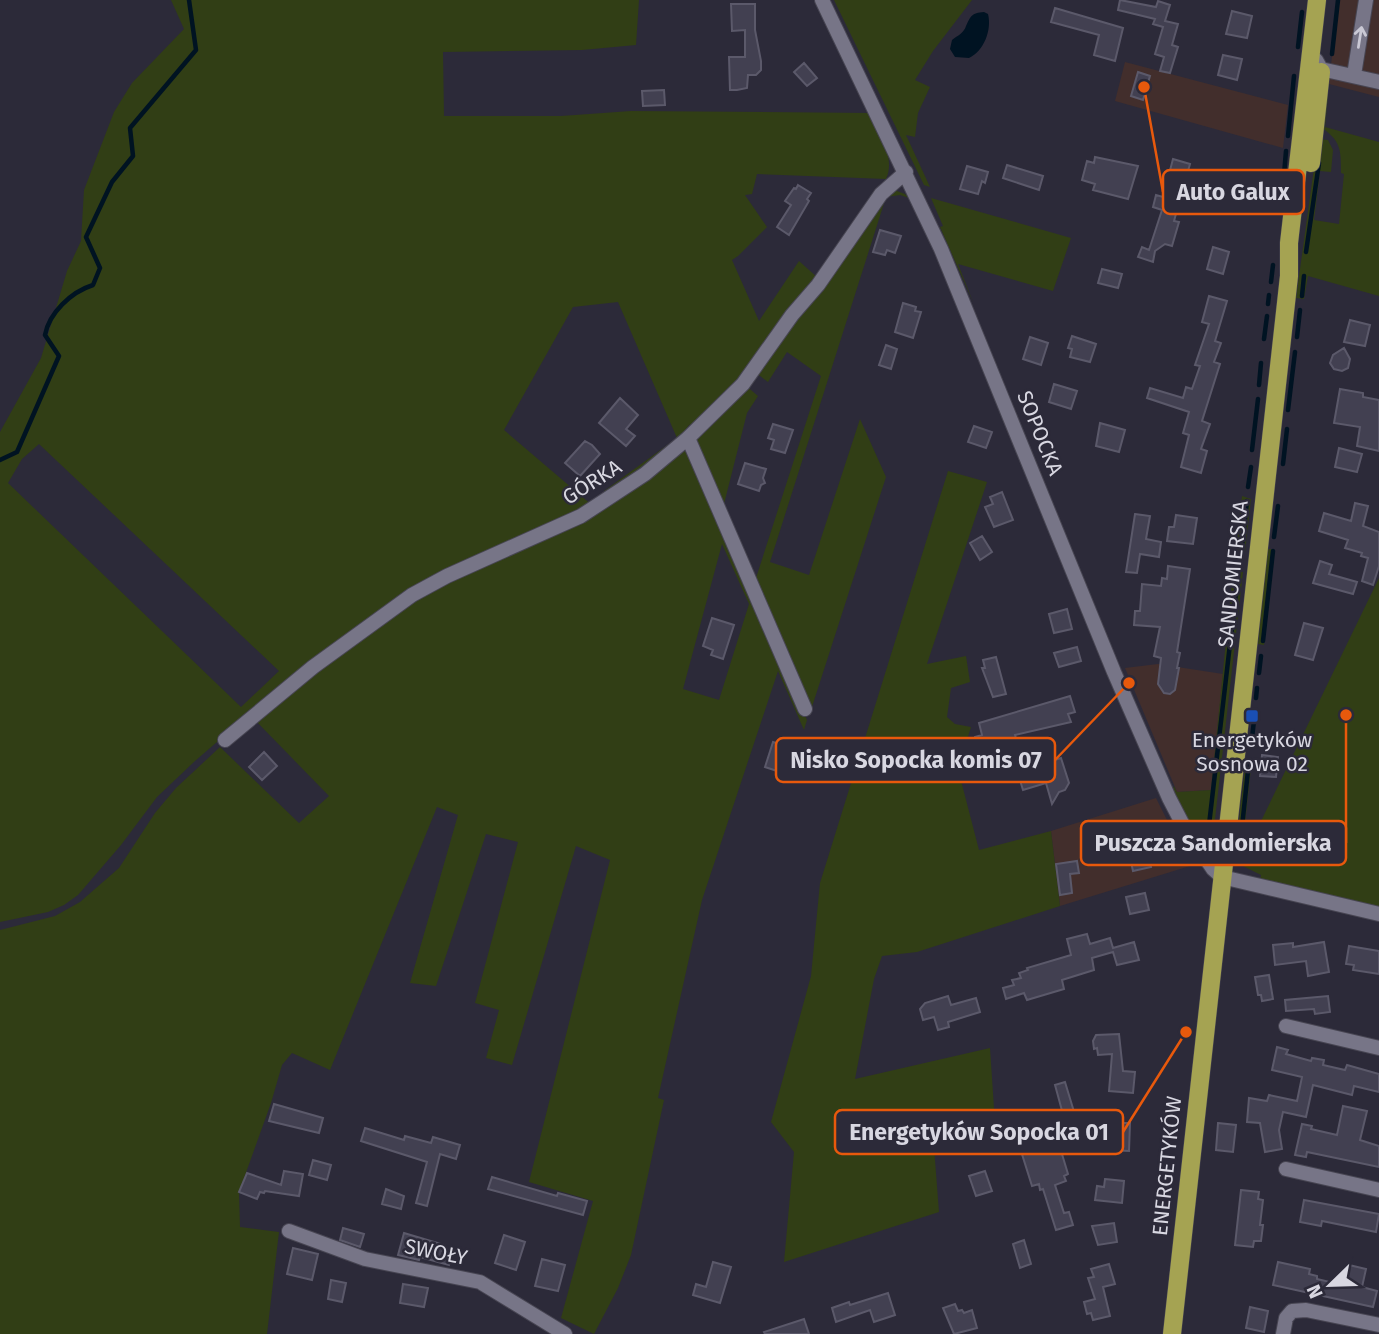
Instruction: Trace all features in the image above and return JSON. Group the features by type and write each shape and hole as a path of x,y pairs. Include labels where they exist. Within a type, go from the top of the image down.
{"main road":[{"name":"SANDOMIERSKA","path":"1289,276 1289,243 1317,0"},
{"name":"SANDOMIERSKA","path":"1222,877 1289,276 1308,185 1329,0"},
{"name":"ENERGETYKÓW","path":"1171,1334 1222,877"}],"street":[{"name":"SOPOCKA","path":"822,0 906,172 974,326 1146,748 1182,823 1213,869 1222,877"},
{"path":"1354,75 1366,0"},
{"path":"1312,45 1321,69 1379,82"},
{"name":"GÓRKA","path":"225,740 313,667 412,595 447,576 581,516 645,474 688,438 743,384 792,315 818,285 881,194 906,172"},
{"path":"688,438 805,709"},
{"path":"1222,877 1379,914"},
{"path":"1286,1026 1379,1048"},
{"path":"1286,1169 1379,1190"},
{"name":"SWOŁY","path":"289,1231 365,1259 480,1282 565,1334"},
{"path":"1283,1334 1286,1318 1292,1311 1306,1310 1379,1325"}],"shaded area":[{"path":"1338,0 1379,0 1379,97 1329,84"},
{"path":"1125,62 1288,105 1283,148 1115,101"},
{"path":"1158,664 1223,674 1211,790 1177,792 1125,668"},
{"path":"1156,798 1190,866 1060,906 1051,831"}],"green space":[{"path":"171,0 639,0 636,45 582,50 443,52 444,116 561,116 631,111 870,113 888,154 889,171 886,179 757,174 752,194 745,195 767,227 732,260 759,321 799,261 818,278 735,389 702,420 689,425 678,440 608,497 604,491 677,438 618,302 573,307 504,430 593,506 591,515 601,511 685,447 807,720 804,730 778,671 702,900 658,1098 664,1100 631,1255 618,1288 594,1334 561,1318 593,1201 529,1182 610,860 576,846 512,1065 486,1058 499,1010 475,1003 518,842 486,834 436,986 410,983 458,815 437,807 330,1070 292,1053 282,1065 239,1192 240,1227 279,1232 267,1334 0,1334 0,930 55,916 80,902 119,868 155,813 176,788 220,747 299,823 329,796 254,719 465,564 276,691 157,797 78,895 48,912 0,922 0,432 41,358 67,271 81,241 84,190 114,112 132,83 184,29","holes":["39,444 279,671 241,707 8,483 22,459","722,544 749,604 719,700 683,689"]},
{"path":"834,0 972,0 933,51 915,80 930,87 918,113 915,137 906,135 930,187 924,185"},
{"path":"1325,97 1328,97 1325,127 1379,142 1379,296 1308,276 1304,299 1296,298 1318,139 1328,140 1333,150 1331,172 1320,171 1314,220 1339,224 1344,174 1341,173 1340,151 1336,141 1319,126"},
{"path":"897,189 909,198 900,195 886,197 770,562 809,575 860,419 886,477 810,713 756,578 821,376 787,352 768,382 755,372 884,195"},
{"path":"931,198 1071,238 1053,291 958,264 973,302 940,227 943,226"},
{"path":"745,385 758,396 747,413 724,504 696,445 695,435"},
{"path":"948,471 987,482 927,664 966,656 970,682 951,688 947,717 955,724 971,727 958,769 979,850 1051,831 1060,906 917,952 882,956 874,979 855,1079 990,1048 995,1123 934,1147 939,1212 784,1262 794,1152 771,1122 811,976 820,883"},
{"path":"1242,496 1251,499 1245,552 1235,554"},
{"path":"1268,549 1275,550 1264,645 1258,644"},
{"path":"1233,571 1243,572 1214,828 1208,833 1190,822 1173,789 1174,786 1177,792 1211,790"},
{"path":"1379,578 1379,907 1260,880 1261,875 1241,865 1235,855 1246,758 1252,759 1242,851 1246,852"}],"water":[{"path":"984,12 988,14 989,27 983,45 969,58 955,57 950,49 952,40 964,31 972,16"}],"building":[{"path":"1120,0 1156,7 1158,1 1170,5 1165,21 1178,24 1172,45 1178,47 1170,73 1160,71 1164,57 1155,54 1163,27 1153,24 1155,19 1118,10"},
{"path":"731,4 755,4 755,30 761,61 761,70 756,75 748,75 747,88 737,90 730,90 729,57 745,57 745,30 732,31"},
{"path":"1055,8 1123,28 1115,61 1094,55 1099,35 1051,22"},
{"path":"1232,11 1252,16 1247,38 1226,34"},
{"path":"1223,55 1242,59 1237,80 1218,75"},
{"path":"804,63 817,78 807,86 794,72"},
{"path":"1138,72 1150,76 1143,100 1131,96"},
{"path":"664,90 665,105 643,106 642,91"},
{"path":"1095,157 1138,166 1128,199 1093,190 1095,184 1082,180 1087,161 1094,163"},
{"path":"1173,159 1190,164 1174,221 1179,222 1172,246 1165,244 1155,251 1153,262 1138,257 1142,247 1149,250 1162,210 1153,207 1156,195 1163,197"},
{"path":"1007,165 1043,176 1039,190 1003,178"},
{"path":"967,166 988,172 978,194 960,189"},
{"path":"798,185 811,193 789,235 777,227 791,205 785,201"},
{"path":"880,230 901,236 895,253 887,250 885,255 873,252"},
{"path":"1213,247 1229,252 1223,274 1207,269"},
{"path":"1102,269 1122,274 1118,288 1098,283"},
{"path":"1209,296 1227,301 1215,341 1221,343 1214,362 1220,364 1202,421 1210,424 1201,449 1207,451 1201,473 1181,467 1189,435 1183,433 1189,412 1147,398 1150,388 1183,398 1186,387 1192,389 1200,366 1195,365 1209,324 1202,322"},
{"path":"903,303 916,307 915,311 921,312 913,338 895,332"},
{"path":"1350,320 1370,325 1365,346 1344,342"},
{"path":"1072,336 1096,344 1090,362 1070,357 1072,349 1068,348"},
{"path":"1030,337 1048,343 1041,365 1023,359"},
{"path":"886,345 897,349 891,369 879,365"},
{"path":"1344,348 1350,359 1348,368 1342,371 1334,369 1330,363 1333,355"},
{"path":"1054,384 1077,391 1071,409 1049,402"},
{"path":"1340,389 1363,393 1363,397 1379,400 1379,451 1357,446 1360,427 1334,423"},
{"path":"620,398 638,415 626,429 635,436 626,446 599,423"},
{"path":"1100,423 1125,430 1119,452 1096,446"},
{"path":"773,424 793,430 785,453 771,449 774,440 768,438"},
{"path":"974,426 992,432 986,448 968,442"},
{"path":"585,441 600,454 580,476 565,463"},
{"path":"1339,448 1362,454 1357,472 1335,467"},
{"path":"745,463 766,469 763,478 765,483 759,491 738,484"},
{"path":"1002,492 1013,520 994,527 985,507 993,504 990,497"},
{"path":"1355,503 1368,506 1363,526 1379,532 1379,566 1373,585 1362,581 1368,558 1361,556 1362,553 1345,548 1348,540 1319,531 1324,513 1351,521"},
{"path":"1135,514 1150,516 1146,539 1161,542 1159,557 1140,554 1137,573 1126,572"},
{"path":"1176,515 1197,518 1193,544 1167,541 1169,527 1174,527"},
{"path":"982,536 992,552 980,560 970,543"},
{"path":"1320,561 1332,565 1329,574 1357,582 1353,594 1313,583"},
{"path":"1168,566 1190,569 1177,652 1180,653 1179,668 1175,690 1170,694 1164,693 1158,684 1161,658 1154,656 1160,627 1134,625 1135,611 1140,611 1142,584 1161,586 1162,578 1167,579"},
{"path":"1067,609 1072,629 1054,633 1049,614"},
{"path":"712,618 734,625 723,659 711,655 713,650 703,646"},
{"path":"1304,623 1323,628 1313,660 1295,655"},
{"path":"1077,647 1081,661 1059,667 1054,653"},
{"path":"996,657 1006,694 993,697 982,668 985,668 983,660"},
{"path":"1070,696 1075,712 1068,714 1071,722 1015,735 1018,745 978,756 975,737 982,735 979,723"},
{"path":"773,742 788,747 780,772 765,767"},
{"path":"264,752 277,766 262,780 249,767"},
{"path":"1262,755 1278,757 1276,777 1260,776"},
{"path":"1061,758 1069,783 1065,790 1059,792 1052,804 1046,783 1023,790 1019,777 1033,773 1032,767"},
{"path":"1147,844 1151,867 1133,871 1128,848"},
{"path":"1077,861 1079,873 1070,874 1072,893 1060,895 1056,864"},
{"path":"1145,893 1149,910 1130,914 1126,897"},
{"path":"1087,934 1090,944 1110,938 1113,948 1134,942 1139,960 1117,965 1113,952 1092,958 1094,970 1062,980 1064,989 1027,1000 1024,993 1006,999 1003,988 1014,985 1012,980 1021,978 1019,973 1028,970 1027,968 1071,955 1067,939"},
{"path":"1324,942 1329,972 1308,976 1306,961 1275,965 1273,945 1293,943 1293,947"},
{"path":"1349,946 1379,951 1379,974 1353,970 1354,965 1346,964"},
{"path":"1269,975 1273,999 1262,1001 1261,995 1258,995 1255,977"},
{"path":"948,996 951,1005 976,998 980,1012 948,1022 949,1027 938,1030 934,1017 923,1020 920,1009 925,1003"},
{"path":"1328,996 1330,1012 1315,1014 1314,1009 1286,1011 1285,1000"},
{"path":"1119,1034 1123,1071 1135,1072 1133,1093 1109,1091 1112,1054 1098,1055 1097,1048 1094,1049 1093,1041 1096,1035"},
{"path":"1277,1047 1288,1050 1286,1054 1311,1061 1312,1058 1324,1060 1323,1065 1345,1070 1347,1065 1379,1074 1379,1092 1354,1086 1352,1095 1313,1085 1306,1117 1283,1112 1279,1130 1282,1149 1265,1152 1260,1123 1247,1122 1249,1098 1267,1101 1269,1095 1297,1101 1302,1077 1272,1070"},
{"path":"1065,1082 1075,1115 1064,1118 1055,1085"},
{"path":"274,1104 323,1118 319,1133 269,1121"},
{"path":"1343,1106 1367,1111 1360,1140 1379,1146 1379,1167 1307,1152 1306,1157 1295,1155 1302,1124 1337,1135"},
{"path":"1052,1121 1068,1174 1064,1176 1066,1181 1055,1185 1064,1213 1069,1212 1073,1225 1056,1230 1043,1189 1040,1190 1039,1184 1032,1186 1015,1132"},
{"path":"1118,1123 1130,1123 1129,1151 1108,1150 1109,1126 1118,1127"},
{"path":"1218,1123 1236,1125 1233,1152 1216,1150"},
{"path":"365,1128 404,1140 405,1136 431,1143 433,1137 460,1145 456,1159 440,1154 427,1206 416,1203 427,1162 361,1141"},
{"path":"313,1160 331,1165 327,1180 309,1175"},
{"path":"284,1171 303,1174 299,1196 265,1191 260,1192 257,1199 239,1192 247,1173 281,1185"},
{"path":"985,1171 992,1191 976,1196 969,1176"},
{"path":"492,1177 557,1196 558,1193 587,1201 583,1215 488,1189"},
{"path":"1105,1179 1124,1181 1122,1203 1095,1200 1097,1186 1104,1187"},
{"path":"386,1189 404,1196 401,1209 382,1204"},
{"path":"1241,1190 1259,1192 1258,1199 1263,1200 1261,1241 1254,1241 1253,1247 1235,1245"},
{"path":"1304,1200 1379,1214 1376,1232 1322,1221 1321,1226 1300,1222"},
{"path":"1114,1223 1117,1242 1098,1245 1092,1226"},
{"path":"343,1228 364,1234 360,1247 340,1240"},
{"path":"404,1233 444,1245 442,1251 452,1254 449,1265 420,1257 419,1260 398,1255"},
{"path":"504,1235 525,1242 516,1270 495,1263"},
{"path":"1024,1240 1031,1264 1020,1268 1013,1244"},
{"path":"293,1248 318,1254 312,1280 287,1274"},
{"path":"542,1259 565,1265 558,1291 535,1286"},
{"path":"713,1262 731,1267 720,1303 693,1295 696,1284 706,1287"},
{"path":"1278,1262 1310,1269 1309,1274 1317,1276 1317,1279 1342,1285 1345,1284 1349,1265 1366,1269 1362,1287 1377,1291 1373,1307 1273,1285"},
{"path":"1109,1264 1115,1284 1103,1287 1110,1316 1093,1320 1091,1313 1087,1314 1084,1302 1095,1299 1088,1278 1094,1277 1091,1269"},
{"path":"331,1280 346,1283 342,1302 328,1299"},
{"path":"403,1284 428,1288 424,1307 400,1303"},
{"path":"888,1293 895,1315 874,1322 870,1310 836,1322 832,1308"},
{"path":"955,1304 958,1311 962,1310 964,1313 972,1310 977,1328 954,1334 943,1308"},
{"path":"1250,1307 1268,1311 1264,1332 1246,1328"},
{"path":"804,1319 809,1334 764,1332"}],"waterway":[{"path":"0,460 17,452 59,356 45,335 51,319 69,298 93,285 100,268 86,237 112,182 133,156 130,128 196,50 189,0"},
{"path":"1332,54 1338,0"},
{"path":"1298,47 1302,12"},
{"path":"1288,136 1294,76"},
{"path":"1284,175 1286,151"},
{"path":"1306,252 1319,163"},
{"path":"1280,205 1282,190"},
{"path":"1271,282 1273,265"},
{"path":"1302,296 1304,276"},
{"path":"1268,304 1269,295"},
{"path":"1297,337 1300,310"},
{"path":"1264,339 1267,316"},
{"path":"1288,410 1295,352"},
{"path":"1259,385 1261,363"},
{"path":"1252,450 1258,399"},
{"path":"1283,464 1287,429"},
{"path":"1248,487 1251,467"},
{"path":"1242,545 1247,501"},
{"path":"1274,537 1278,506"},
{"path":"1263,641 1273,551"},
{"path":"1209,825 1238,575"},
{"path":"1259,673 1261,656"},
{"path":"1256,698 1257,688"},
{"path":"1252,738 1255,712"},
{"path":"1240,846 1249,761"}],"place":[{"name":"Auto Galux","path":"1144,87"},
{"name":"Nisko Sopocka komis 07","path":"1129,683"},
{"name":"Puszcza Sandomierska","path":"1346,715"},
{"name":"Energetyków Sosnowa 02","path":"1252,716"},
{"name":"Energetyków Sopocka 01","path":"1186,1032"}]}
